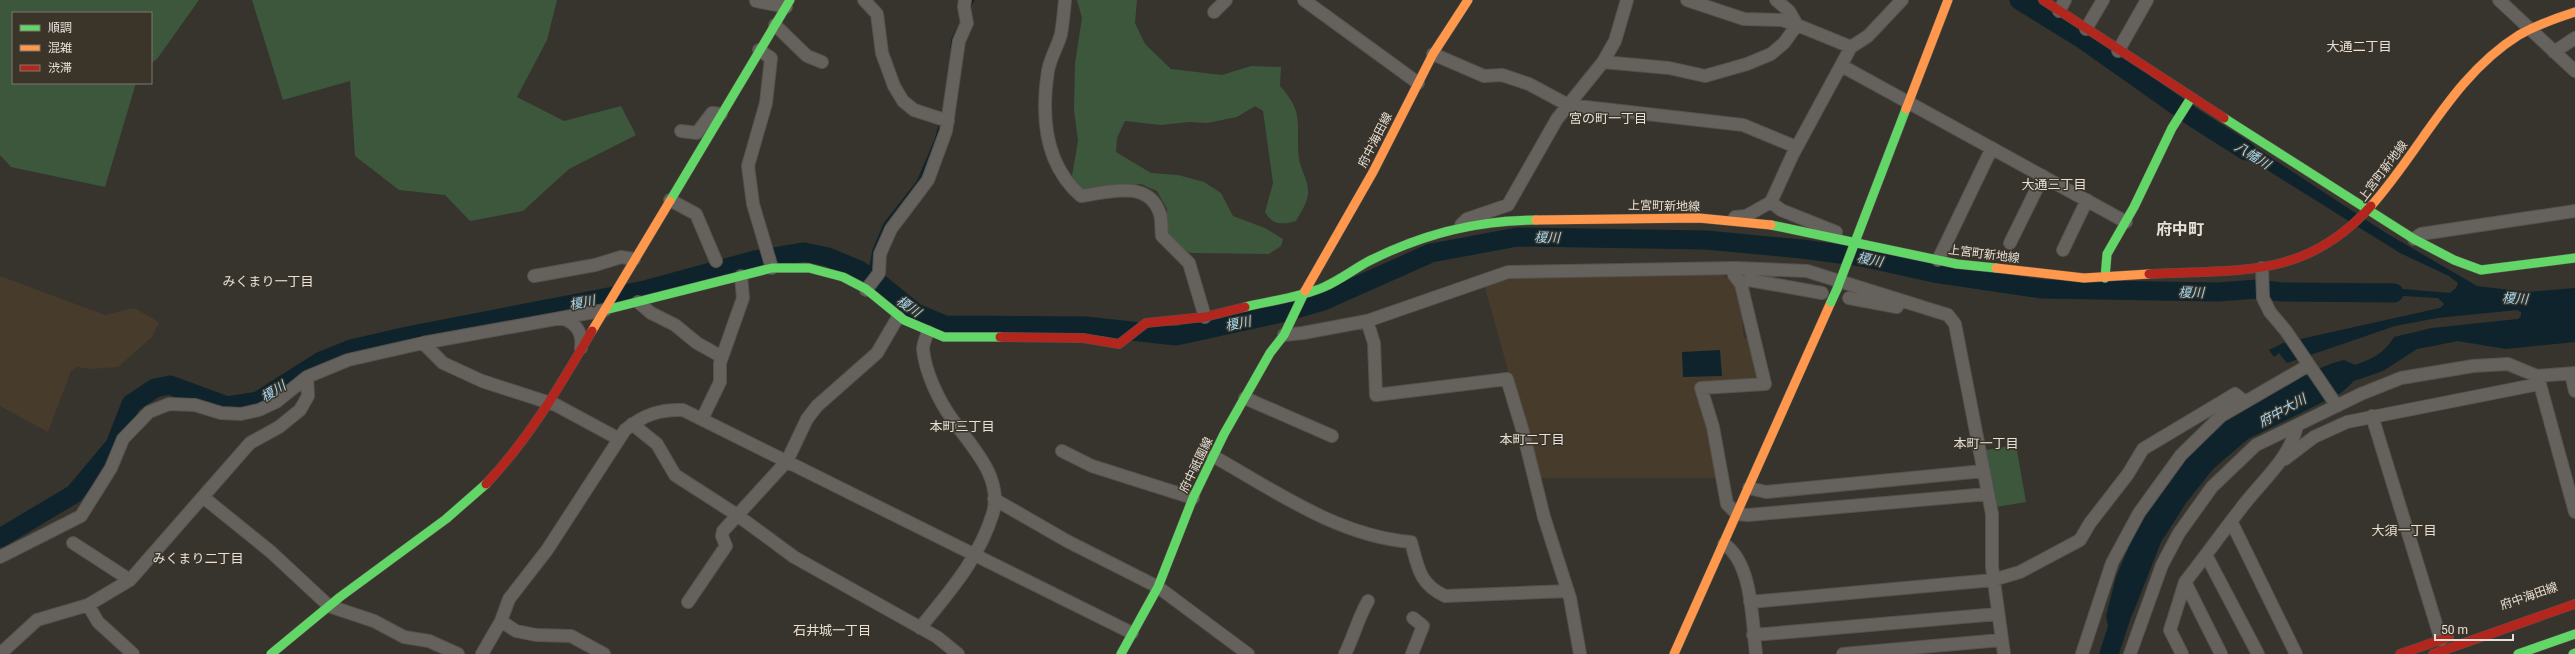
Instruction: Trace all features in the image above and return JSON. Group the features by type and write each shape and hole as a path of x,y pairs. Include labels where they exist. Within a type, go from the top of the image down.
{"main road":[{"name":"府中海田線","path":"1304,291 1373,172 1433,54 1468,0"},
{"path":"1674,654 1832,302 1855,246 1948,0"},
{"path":"2043,0 2365,213 2454,260 2481,270 2575,258"},
{"path":"271,654 329,606 481,490 512,458 549,402 788,4"},
{"name":"上宮町新地線","path":"606,307 638,302 772,268 799,266 824,270 866,290 898,317 928,332 944,337 1083,338 1119,344 1146,323 1205,317 1324,287 1369,260 1418,239 1459,228 1541,218 1700,218 1779,226 1855,246 1957,264 2105,278 2262,268 2286,263 2319,250 2351,226 2365,213 2471,75 2496,50 2530,28 2555,17 2575,12"},
{"path":"2105,278 2107,254 2126,222 2172,128 2191,98"},
{"name":"府中祇園線","path":"1121,654 1158,587 1193,498 1213,456 1245,398 1284,335 1304,291"},
{"path":"2433,654 2575,604"},
{"path":"2518,654 2575,634"},
{"path":"2400,654 2456,635"},
{"path":"2548,654 2575,642"}],"street":[{"path":"864,0 876,14 882,53 894,86 903,100 914,110 948,121"},
{"path":"866,290 879,273 880,254 890,229 928,180 948,121 959,41 967,23 964,8 965,0"},
{"path":"1065,0 1061,34 1048,70 1044,119 1049,148 1063,174 1081,196 1129,190 1139,191 1152,199 1160,214 1162,236 1189,262 1205,317"},
{"path":"1214,12 1226,0"},
{"path":"1304,0 1314,4 1418,83"},
{"path":"1459,228 1467,218 1508,205 1557,119 1602,62 1615,41 1627,0"},
{"path":"1687,0 1744,19 1782,20 1851,47"},
{"path":"1776,0 1788,11 1797,25"},
{"path":"1700,218 1746,216 1771,202 1796,147 1842,66 1851,47 1868,36 1902,0"},
{"path":"2059,11 2065,0"},
{"path":"2086,29 2103,0"},
{"path":"2118,50 2147,0"},
{"path":"2499,0 2575,70"},
{"path":"756,1 788,4"},
{"path":"775,25 807,56 822,62"},
{"path":"1602,62 1669,68 1705,76 1747,64 1771,54 1784,43 1797,25"},
{"path":"2554,52 2575,38"},
{"path":"760,50 771,58 766,103 748,166 753,204 772,268"},
{"path":"1433,54 1484,76 1502,75 1529,84 1568,105 1743,125 1796,147"},
{"path":"1842,66 2126,222"},
{"path":"681,131 697,133 712,113 721,114"},
{"path":"1938,260 1992,148"},
{"path":"2010,243 2043,176"},
{"path":"670,200 696,214 716,261"},
{"path":"2063,250 2087,200"},
{"path":"1771,202 1781,210 1855,246"},
{"path":"2414,239 2421,234 2575,211"},
{"path":"534,276 595,265 621,257 634,260"},
{"path":"1735,268 1734,275 1741,284 1765,384 1701,388 1713,427 1727,504 1737,514 1988,494"},
{"path":"1284,335 1304,333 1367,321 1508,272 1735,268 1807,271 1948,315 1956,324 1992,514 1993,580 2004,654"},
{"path":"2262,268 2263,298 2270,312 2286,331 2335,403"},
{"path":"702,419 720,382 722,356 743,298 741,276"},
{"path":"1741,284 1749,280 1822,293"},
{"path":"1849,298 1920,313 1926,309"},
{"path":"638,302 651,313 675,325 697,343 722,356"},
{"path":"0,558 81,516 111,468 123,439 149,412 169,404 195,405 222,414 241,414 259,410 276,402 307,377 348,360 423,343 561,318 606,307"},
{"path":"688,602 719,560 726,546 722,536 723,531 787,461 806,419 817,406 877,353 898,317"},
{"path":"561,318 571,321 578,328 582,338 581,348"},
{"path":"1367,321 1374,342 1376,395 1507,379 1523,432 1544,517 1568,591 1580,654"},
{"path":"920,628 969,567 976,554 993,512 994,499 992,480 979,455 951,418 937,391 923,348 928,332"},
{"path":"423,343 443,363 469,375 549,402 618,439"},
{"path":"2130,654 2162,565 2179,533 2212,487 2256,445 2297,426 2335,403 2401,378 2473,366 2508,364 2538,380 2575,512"},
{"path":"2082,654 2112,563 2139,513 2181,455 2221,416 2310,367"},
{"path":"2281,461 2314,437 2347,422 2372,416 2538,380 2573,374 2575,391"},
{"path":"2,647 37,620 88,605 130,580 250,443 278,427 300,410 308,396 307,377"},
{"path":"1750,602 1993,580 2020,572 2080,540 2090,523 2128,474 2143,450 2235,394 2245,402"},
{"path":"1245,398 1332,436"},
{"path":"482,654 501,621 509,599 546,550 618,439 632,424 664,409 683,410 702,419 976,554 1132,633"},
{"path":"2372,416 2441,640"},
{"path":"632,424 657,444 675,475 737,515 794,557 920,628 958,654"},
{"path":"2182,654 2170,630 2185,582 2231,521 2281,461 2294,440 2297,426"},
{"path":"1062,451 1092,466 1193,498"},
{"path":"1213,456 1314,514 1363,533 1411,542 1420,576 1435,591 1445,596 1568,591"},
{"path":"1749,488 1766,492 1984,471"},
{"path":"203,497 271,552 329,606 374,621 404,637 429,641 458,654"},
{"path":"994,499 1068,541 1158,587 1248,654"},
{"path":"2231,521 2296,654"},
{"path":"73,542 130,580"},
{"path":"1724,544 1733,550 1748,584 1756,654"},
{"path":"2206,555 2258,654"},
{"path":"2185,582 2221,654"},
{"path":"1345,654 1356,632 1359,616 1368,601"},
{"path":"88,605 108,632 132,654"},
{"path":"1753,635 1998,614"},
{"path":"1412,654 1423,626 1414,618"},
{"path":"501,621 516,630 536,635 572,636 604,654"},
{"path":"1842,654 2001,640"}],"shaded area":[{"path":"1514,274 1722,275 1737,283 1746,317 1742,321 1744,338 1752,338 1759,378 1756,382 1695,385 1708,429 1717,478 1538,478 1484,284"},
{"path":"0,276 105,315 134,308 159,322 152,337 118,367 91,369 77,367 71,371 48,432 0,406"}],"green space":[{"path":"0,0 199,0 157,59 152,62 152,12 12,12 12,84 136,84 105,187 11,167 0,155"},
{"path":"252,0 557,0 547,40 517,97 564,121 621,106 636,135 569,169 523,211 470,221 445,195 399,190 355,156 350,81 283,100"},
{"path":"1077,0 1137,0 1135,23 1145,44 1171,69 1222,75 1251,66 1281,67 1280,86 1293,105 1298,120 1299,158 1308,188 1306,202 1296,221 1287,223 1274,222 1265,212 1273,183 1263,111 1255,106 1237,117 1207,123 1189,122 1161,125 1125,121 1117,138 1116,152 1151,173 1178,175 1204,182 1221,193 1233,216 1265,228 1283,239 1281,246 1269,254 1191,253 1177,247 1167,234 1167,209 1157,191 1141,184 1089,191 1079,188 1072,176 1078,141 1074,110 1075,63 1082,18"},
{"path":"2016,445 2026,502 1996,507 1986,450"}],"water":[{"path":"2229,130 2386,233 2477,286 2527,292 2575,288 2575,342 2506,349 2458,341 2417,349 2383,371 2354,381 2341,393 2248,439 2213,469 2186,503 2161,542 2133,613 2113,650 2106,616 2116,577 2138,525 2169,477 2224,417 2301,376 2333,363 2344,360 2355,365 2378,355 2394,337 2432,328 2518,319 2521,316 2521,312 2517,310 2437,318 2395,326 2287,363 2279,353 2274,357 2269,350 2283,343 2440,308 2444,304 2438,298 2369,294 2367,286 2450,293 2456,288 2458,283 2449,276 2400,253 2221,141"},
{"path":"1720,350 1722,376 1683,377 1682,352"}],"waterway":[{"path":"968,9 973,0"},
{"name":"八幡川","path":"2019,0 2082,39 2194,118 2246,151"},
{"path":"952,47 953,39 958,30"},
{"path":"869,276 874,250 885,224 918,182 936,140 941,122"},
{"name":"榎川","path":"0,538 74,494 115,445 131,404 155,388 170,385 227,406 258,401 321,361 351,349 412,335 645,290 755,260 804,252 828,257 859,270 878,282 916,313 945,325 1086,326 1176,336 1281,313 1323,301 1431,253 1517,237 1706,240 1802,249 1862,257 1934,273 2042,289 2218,292 2257,289 2282,292 2394,293"},
{"name":"府中大川","path":"2109,654 2121,617"}],"traffic: fast":[{"path":"670,201 790,0"},
{"path":"2105,278 2107,254 2134,207 2172,128 2191,98"},
{"path":"1837,289 1906,109"},
{"path":"2224,118 2414,239 2454,260 2481,270 2575,258"},
{"path":"1245,307 1296,296 1315,290 1330,284 1389,251 1450,230 1492,223 1536,220"},
{"path":"1771,225 1957,264 1996,268"},
{"path":"605,310 772,268 809,268 843,277 866,289 904,320 944,337 1000,337"},
{"path":"1831,302 1837,289"},
{"path":"1121,654 1158,587 1193,498 1224,434 1270,353 1284,335 1305,291"},
{"path":"271,654 340,597 446,519 486,484"},
{"path":"2518,654 2575,634"}],"traffic: slow":[{"path":"1305,291 1373,172 1433,54 1468,0"},
{"path":"1906,109 1948,0"},
{"path":"2371,206 2389,184 2456,92 2475,71 2496,52 2519,35 2547,22 2575,12"},
{"path":"592,331 670,201"},
{"path":"1536,220 1699,218 1771,225"},
{"path":"1996,268 2084,278 2149,274"},
{"path":"1674,654 1831,302"}],"traffic: jam":[{"path":"2043,0 2224,118"},
{"path":"2149,274 2241,270 2269,266 2295,259 2321,247 2346,230 2371,206"},
{"path":"1000,337 1083,338 1119,344 1146,323 1205,317 1245,307"},
{"path":"486,484 531,429 592,331"},
{"path":"2433,654 2575,604"},
{"path":"2400,654 2449,637"}],"district":[{"name":"大通二丁目","path":"2359,46"},
{"name":"宮の町一丁目","path":"1608,118"},
{"name":"大通三丁目","path":"2054,184"},
{"name":"府中町","path":"2180,229"},
{"name":"みくまり一丁目","path":"268,281"},
{"name":"本町三丁目","path":"962,426"},
{"name":"本町二丁目","path":"1532,439"},
{"name":"本町一丁目","path":"1986,443"},
{"name":"大須一丁目","path":"2404,530"},
{"name":"みくまり二丁目","path":"198,558"},
{"name":"石井城一丁目","path":"832,630"}]}
